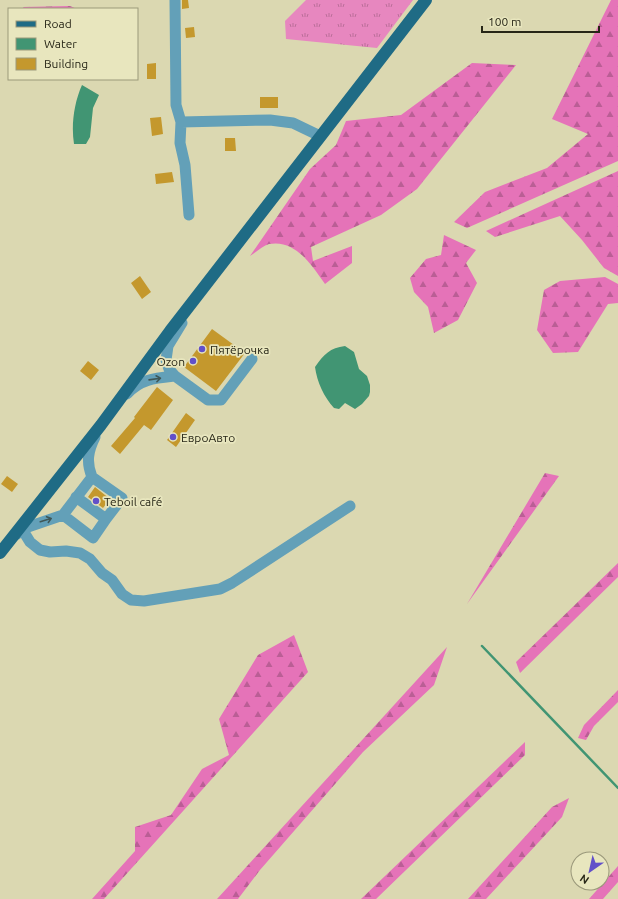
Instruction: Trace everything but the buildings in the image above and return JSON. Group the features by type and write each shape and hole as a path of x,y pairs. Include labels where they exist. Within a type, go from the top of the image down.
{"main road":[{"path":"0,553 101,425 170,331 426,0"}],"lane":[{"path":"175,0 176,104 181,122 180,143 185,165 189,215"},
{"path":"181,122 270,120 293,123 320,136"},
{"path":"206,284 168,346 166,360 169,369 175,376 208,400 221,400 252,359"},
{"path":"116,405 130,390 147,380 175,376"},
{"path":"62,515 93,538 122,498 92,477 88,467 88,454 101,425"},
{"path":"12,538 22,529 62,515 92,477"},
{"path":"76,497 106,519"},
{"path":"22,529 30,542 40,550 50,552 66,551 80,553 90,559 102,573 112,580 122,594 131,600 144,601 220,589 232,583 350,506"}],"green space":[{"path":"306,0 413,0 377,48 286,39 285,21"},
{"path":"611,0 618,0 618,161 467,228 454,222 485,192 547,168 588,134 552,119"},
{"path":"70,6 75,8 24,8"},
{"path":"472,63 516,65 417,189 381,215 311,247 313,261 352,246 352,263 325,284 315,269 302,255 287,246 269,244 250,256 310,169 336,145 346,121 401,115"},
{"path":"618,171 618,276 604,268 582,240 560,216 495,237 486,231"},
{"path":"444,235 476,250 466,263 477,283 458,320 434,333 428,307 414,292 410,278 426,259 441,255"},
{"path":"605,277 618,284 618,303 608,304 578,352 553,353 537,330 544,290 560,281"},
{"path":"545,473 559,476 467,604"},
{"path":"618,563 618,577 520,673 516,662"},
{"path":"294,635 308,672 104,899 92,899 135,851 135,827 171,815 202,769 229,755 219,719 258,655"},
{"path":"447,647 434,685 363,752 260,870 238,899 217,899"},
{"path":"618,690 618,702 594,726 586,740 578,738 584,725"},
{"path":"525,742 525,755 376,899 361,899"},
{"path":"569,798 562,817 486,899 468,899 552,807"},
{"path":"618,866 618,882 603,899 589,899 596,891 610,891 610,875"}],"water":[{"path":"82,85 99,95 93,108 90,137 86,144 74,144 74,114"},
{"path":"345,346 354,352 359,369 367,376 370,385 369,396 355,409 345,403 339,409 334,408 322,389 317,378 315,367 328,352 335,348"}],"waterway":[{"path":"482,646 618,788"}],"place":[{"name":"Пятёрочка","path":"202,349"},
{"name":"Ozon","path":"193,361"},
{"name":"ЕвроАвто","path":"173,437"},
{"name":"Teboil café","path":"96,501"}]}
